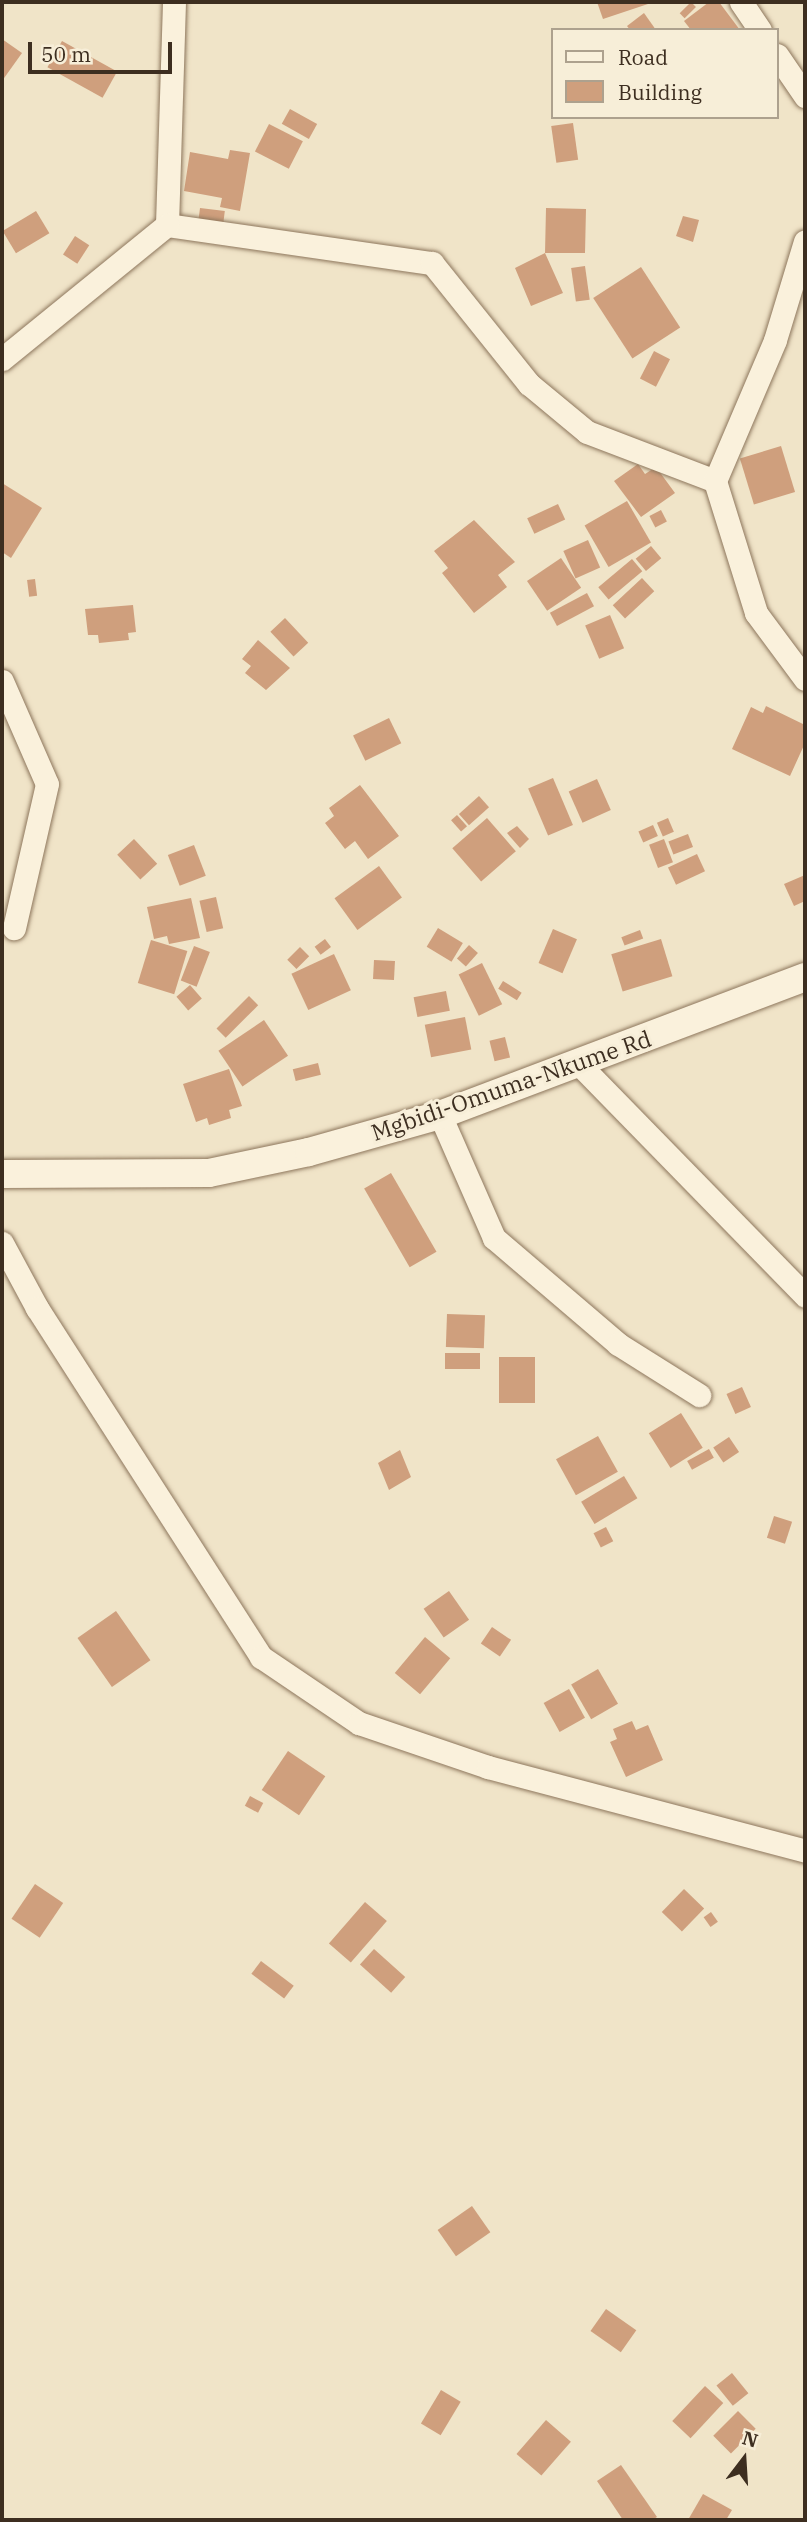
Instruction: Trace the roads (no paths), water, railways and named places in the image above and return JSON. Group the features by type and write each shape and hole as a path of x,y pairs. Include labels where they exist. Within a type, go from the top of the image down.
{"street":[{"path":"167,225 174,2"},
{"path":"741,2 759,28"},
{"path":"779,58 805,96"},
{"path":"2,359 167,225 432,263 529,384 587,432 715,481"},
{"path":"805,241 775,340 715,481 756,612 805,680"},
{"path":"2,681 47,784 14,928"},
{"name":"Mgbidi-Omuma-Nkume Rd","path":"2,1174 209,1173 440,1115 805,977"},
{"path":"578,1063 805,1296"},
{"path":"440,1115 494,1238 618,1344 699,1395"},
{"path":"2,1242 37,1308 261,1657 359,1723 488,1767 805,1851"}]}
